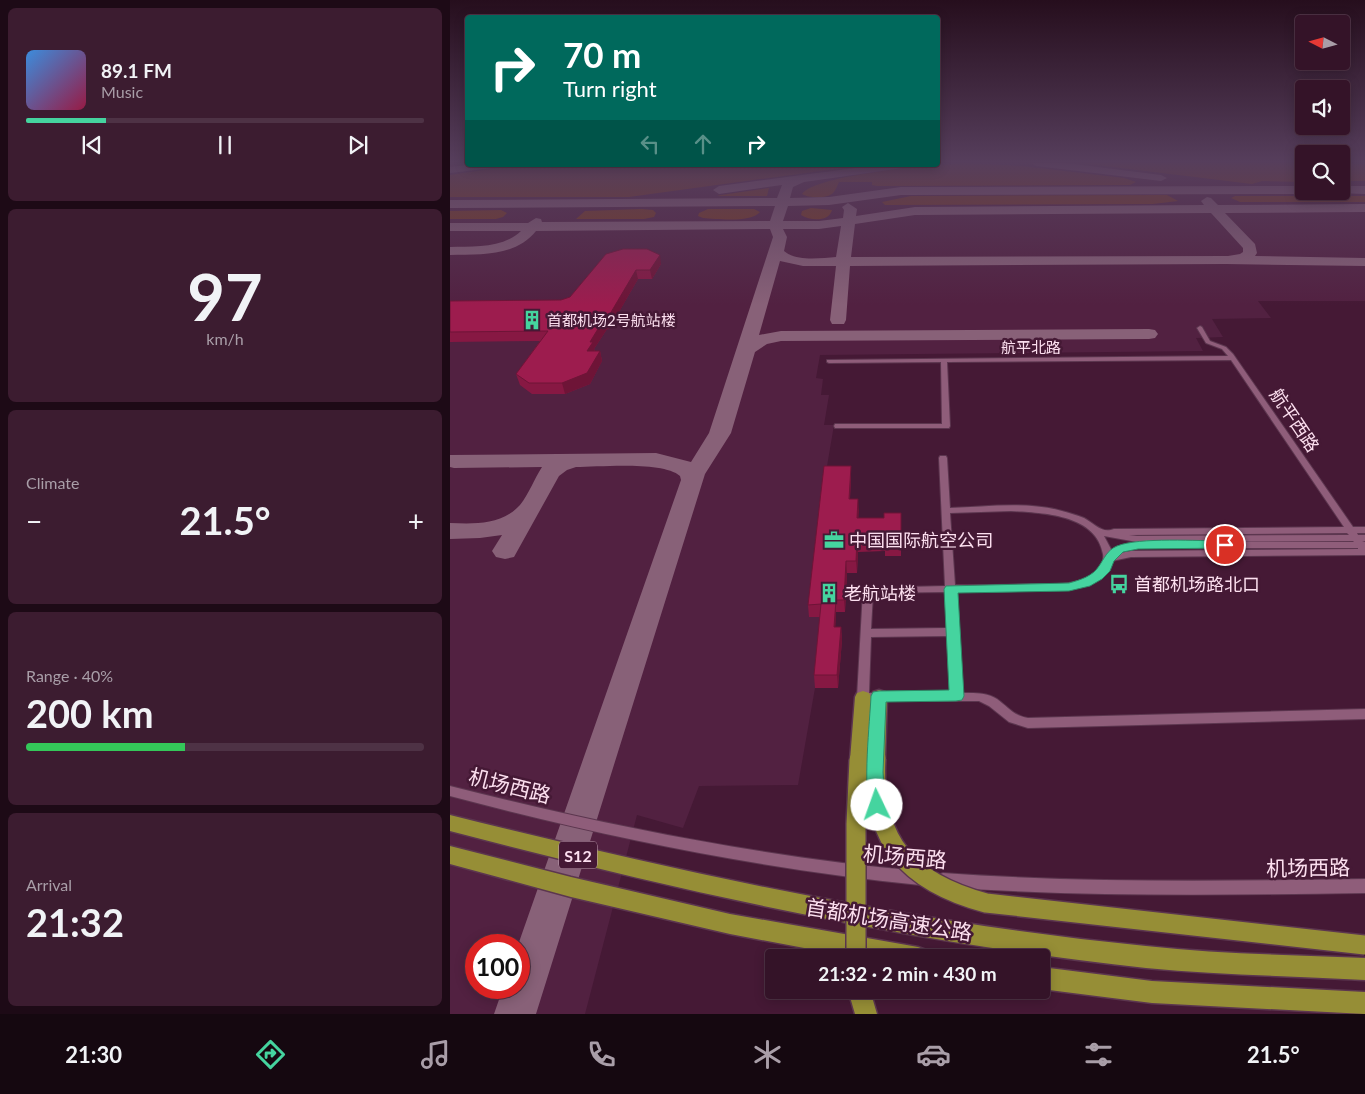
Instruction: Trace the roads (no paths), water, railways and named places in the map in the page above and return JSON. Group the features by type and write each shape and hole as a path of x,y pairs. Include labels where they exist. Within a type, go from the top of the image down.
{"highway":[{"path":"856,949 856,824 867,759 871,696"},
{"path":"867,759 884,829 895,849 907,863 924,877 967,898 986,903 1163,924 1365,945"},
{"name":"首都机场高速公路","path":"450,823 706,886 882,919 1147,957 1365,969"},
{"name":"首都机场高速公路","path":"450,854 571,887 730,924 868,949"},
{"path":"1050,979 1152,992 1365,1003"},
{"path":"862,999 866,1014"},
{"path":"1352,1014 1365,1011"}],"street":[{"name":"航平西路","path":"1200,328 1208,342 1224,348 1233,358 1361,544"},
{"name":"航平北路","path":"829,361 1233,358"},
{"path":"838,426 946,426 944,360"},
{"path":"943,458 956,696"},
{"path":"946,511 1056,511 1085,521 1098,532 1104,540 1109,559"},
{"path":"1361,544 1365,530"},
{"path":"1098,532 1215,531 1361,544"},
{"path":"1215,531 1238,542"},
{"path":"1098,532 1137,539 1361,544"},
{"path":"1222,554 1238,542"},
{"path":"1238,542 1138,546 1119,549 1109,559 1105,568 1098,576 1085,583 1069,587 868,590 866,633 871,696 987,698 1015,721 1028,722 1365,714"},
{"path":"1109,559 1131,554 1222,554 1361,544"},
{"path":"866,633 953,632"},
{"name":"机场西路","path":"450,791 645,838 696,848 768,860 876,874 1056,887 1161,890 1365,886"}],"place":[{"name":"首都机场2号航站楼","path":"532,320"},
{"name":"中国国际航空公司","path":"834,540"},
{"name":"首都机场路北口","path":"1119,584"},
{"name":"老航站楼","path":"829,593"}]}
